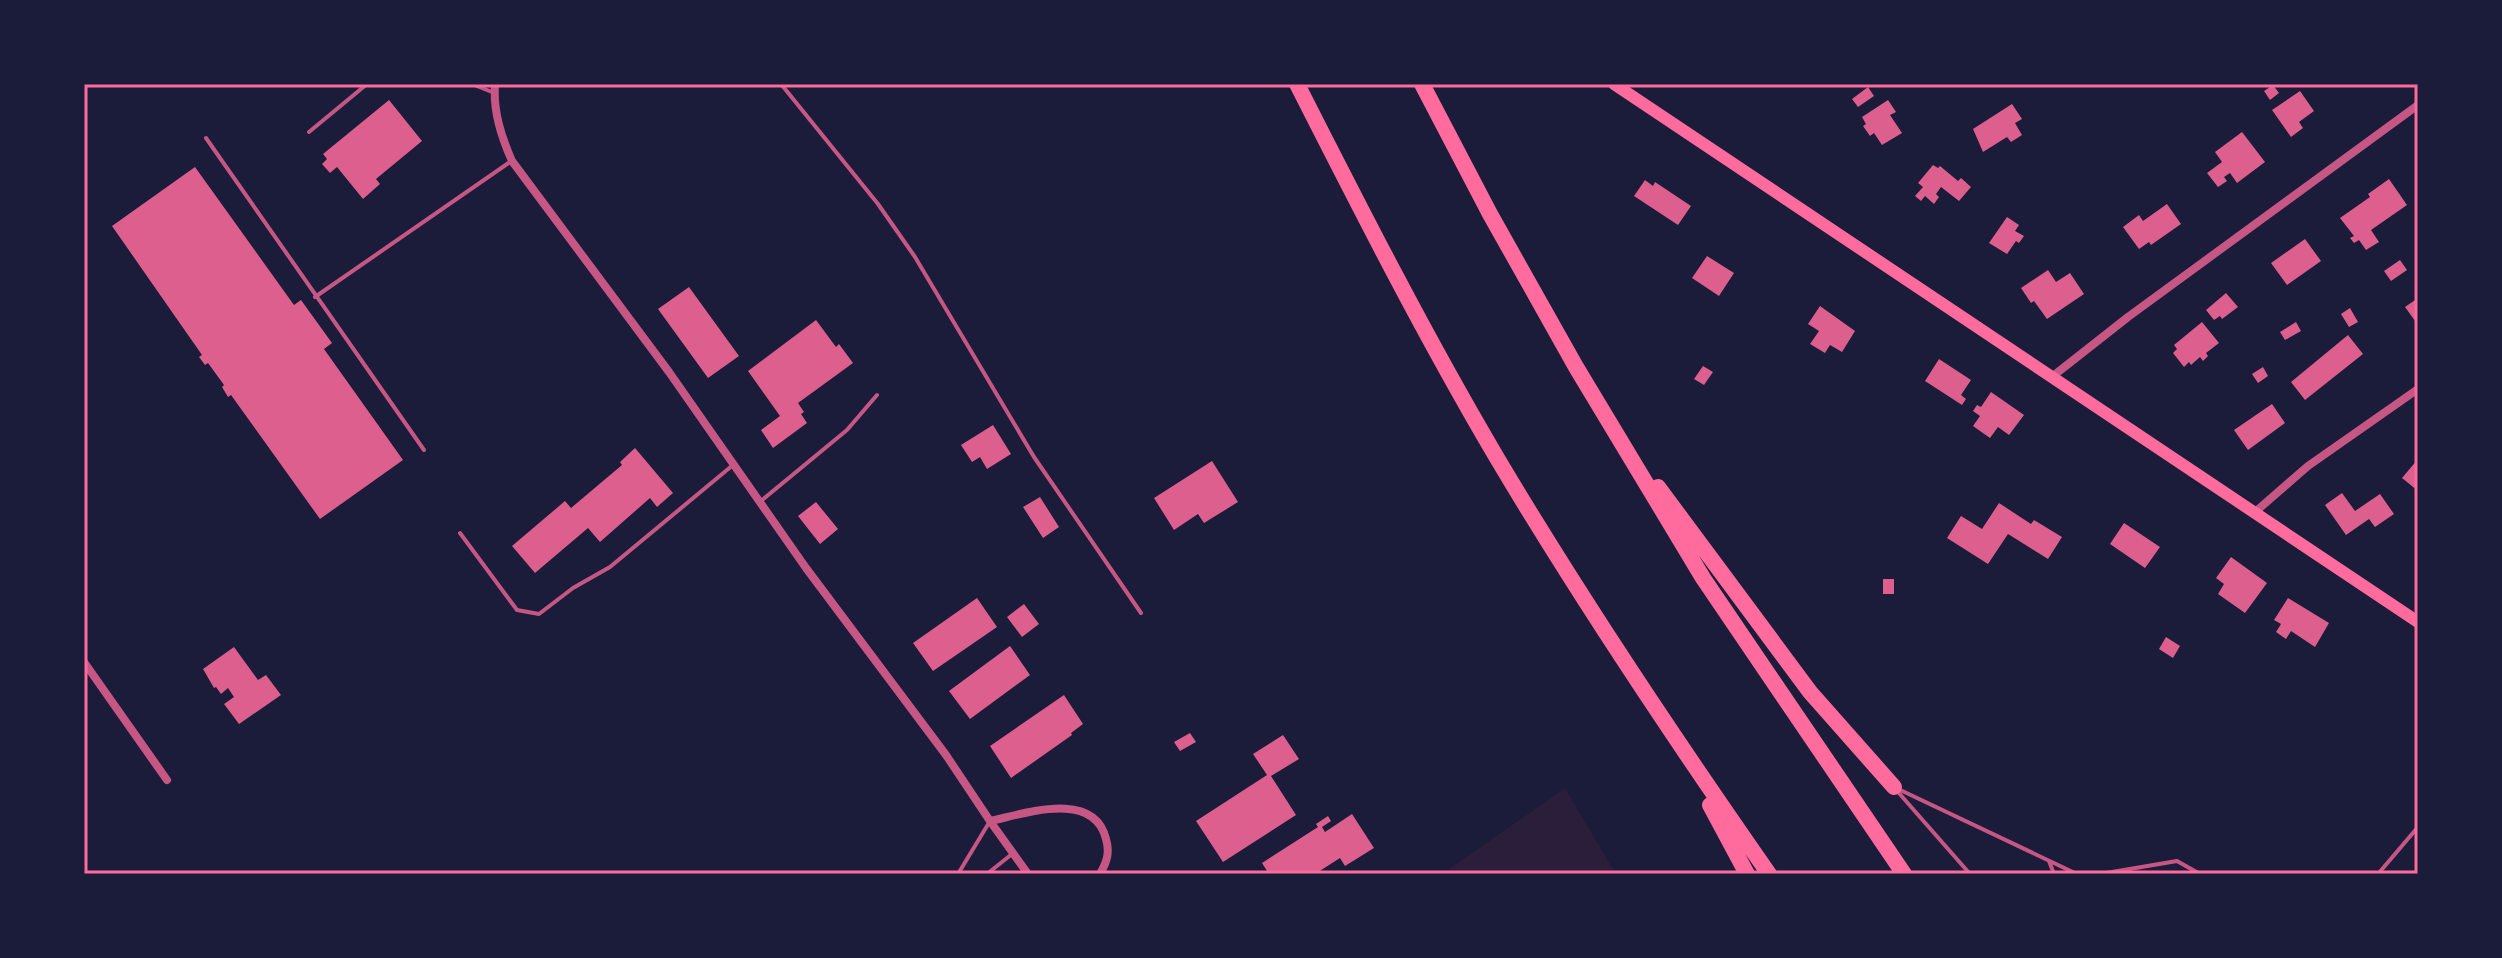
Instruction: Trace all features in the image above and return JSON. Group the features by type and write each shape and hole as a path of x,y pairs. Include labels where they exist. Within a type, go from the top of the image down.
{"highway":[{"path":"1297,84 1391,267 1497,458 1600,626 1769,874"},
{"path":"1422,84 1490,214 1596,401 1703,578 1904,874"},
{"path":"1596,401 1795,672 1894,787"},
{"path":"1680,746 1747,874"}],"main road":[{"path":"1614,84 2418,622"}],"street":[{"path":"495,88 497,120 512,161 669,372 759,502 946,755 1028,874"},
{"path":"2053,376 2163,290 2418,105"},
{"path":"2254,513 2308,466 2418,389"},
{"path":"84,662 167,780"},
{"path":"990,821 1053,808 1073,808 1093,817 1104,831 1109,851 1100,874"}],"lane":[{"path":"309,132 367,84"},
{"path":"472,84 495,88"},
{"path":"781,84 878,204 915,257 1034,457 1141,613"},
{"path":"206,138 424,450"},
{"path":"315,297 512,161"},
{"path":"759,502 847,430 877,395"},
{"path":"460,533 517,610 539,614 573,588 610,567 733,465"},
{"path":"1894,787 2077,874"},
{"path":"1894,787 1970,874"},
{"path":"958,874 990,821"},
{"path":"2378,874 2418,827"},
{"path":"987,874 1012,854"},
{"path":"2049,861 2054,874"},
{"path":"2100,874 2177,861 2200,874"}],"shaded area":[{"path":"1565,788 1616,874 1442,874"}],"building":[{"path":"2273,85 2279,93 2270,100 2264,91"},
{"path":"1868,87 1874,96 1858,107 1852,99"},
{"path":"2300,91 2314,111 2299,122 2303,128 2291,137 2272,110"},
{"path":"389,100 422,141 376,179 380,184 363,199 337,167 330,173 322,164 327,159 323,154"},
{"path":"1888,100 1896,112 1890,115 1902,133 1882,145 1874,133 1870,136 1863,126 1866,124 1862,117"},
{"path":"2012,104 2022,119 2015,123 2022,135 2011,142 2007,137 1983,152 1973,129"},
{"path":"2242,132 2265,162 2237,183 2230,173 2224,177 2227,181 2218,187 2207,173 2222,162 2215,152"},
{"path":"1933,165 1940,166 1958,181 1961,178 1971,187 1959,201 1941,187 1934,204 1925,196 1921,201 1915,196 1923,187 1918,183"},
{"path":"195,167 294,305 301,300 332,343 324,349 403,460 320,519 231,395 228,397 222,387 224,385 208,363 205,365 199,357 202,355 112,226"},
{"path":"2389,179 2407,205 2371,230 2379,242 2366,250 2359,240 2354,243 2350,238 2354,236 2340,218"},
{"path":"1645,180 1653,186 1655,182 1691,206 1678,225 1634,196"},
{"path":"2167,204 2181,224 2151,245 2149,242 2139,249 2123,227 2139,215 2143,221"},
{"path":"2007,217 2019,225 2015,231 2024,236 2007,254 1989,243"},
{"path":"2305,239 2321,261 2287,285 2271,263"},
{"path":"1707,256 1734,273 1719,296 1692,278"},
{"path":"2400,260 2407,270 2391,281 2384,271"},
{"path":"2048,270 2056,282 2070,273 2084,294 2047,319 2021,288"},
{"path":"689,287 739,356 708,378 658,309"},
{"path":"2226,293 2238,307 2222,319 2220,316 2214,320 2206,310"},
{"path":"2418,298 2418,325 2405,307"},
{"path":"1820,306 1855,331 1842,352 1830,345 1825,353 1810,344 1819,331 1808,324"},
{"path":"2350,308 2358,322 2349,327 2341,314"},
{"path":"816,320 836,347 839,344 853,363 798,403 807,423 773,448 761,430 780,416 748,371"},
{"path":"2202,322 2219,343 2206,353 2208,356 2203,361 2200,357 2184,367 2173,353 2177,349 2174,345"},
{"path":"2296,322 2301,331 2285,340 2280,332"},
{"path":"2348,335 2363,354 2305,400 2291,382"},
{"path":"1939,359 1971,380 1961,395 1966,399 1962,405 1925,381"},
{"path":"1703,366 1713,372 1704,385 1694,379"},
{"path":"2263,367 2268,376 2258,383 2252,374"},
{"path":"1991,392 2024,415 2009,435 1998,427 1990,438 1973,426 1980,416 1973,411 1977,405 1981,407"},
{"path":"2272,404 2285,423 2248,450 2234,430"},
{"path":"993,425 1011,454 987,469 980,457 972,462 961,445"},
{"path":"635,448 673,493 657,507 650,498 600,542 588,528 535,573 512,546 565,501 571,508 622,465 620,462"},
{"path":"2418,459 2418,491 2402,478"},
{"path":"1212,461 1238,502 1204,523 1198,514 1174,530 1154,498"},
{"path":"2342,493 2355,511 2380,494 2394,514 2375,527 2369,519 2346,535 2325,505"},
{"path":"1040,497 1059,527 1043,538 1023,507"},
{"path":"816,502 838,529 820,544 798,516"},
{"path":"1999,503 2031,524 2034,520 2062,537 2048,559 2008,534 1988,564 1947,538 1961,516 1982,529"},
{"path":"2124,523 2160,547 2145,568 2110,544"},
{"path":"2231,557 2267,583 2245,613 2218,594 2224,584 2216,578"},
{"path":"1883,579 1894,579 1894,594 1883,594"},
{"path":"977,598 997,627 933,671 913,643"},
{"path":"2288,598 2329,623 2315,647 2291,631 2286,639 2276,632 2281,624 2274,620"},
{"path":"1024,604 1039,624 1022,637 1007,617"},
{"path":"2166,637 2180,646 2173,658 2159,649"},
{"path":"1010,646 1030,675 970,719 949,691"},
{"path":"234,647 258,680 266,675 281,695 239,724 224,704 234,697 228,688 221,694 214,688 203,669"},
{"path":"1064,695 1083,724 1011,778 990,746"},
{"path":"1190,733 1196,742 1180,751 1174,742"},
{"path":"1283,735 1299,759 1271,776 1296,815 1223,862 1196,821 1267,775 1253,754"},
{"path":"1352,814 1374,848 1345,866 1340,858 1315,874 1269,874 1262,863 1318,827 1316,824 1328,816 1331,821 1322,827 1325,832"}]}
